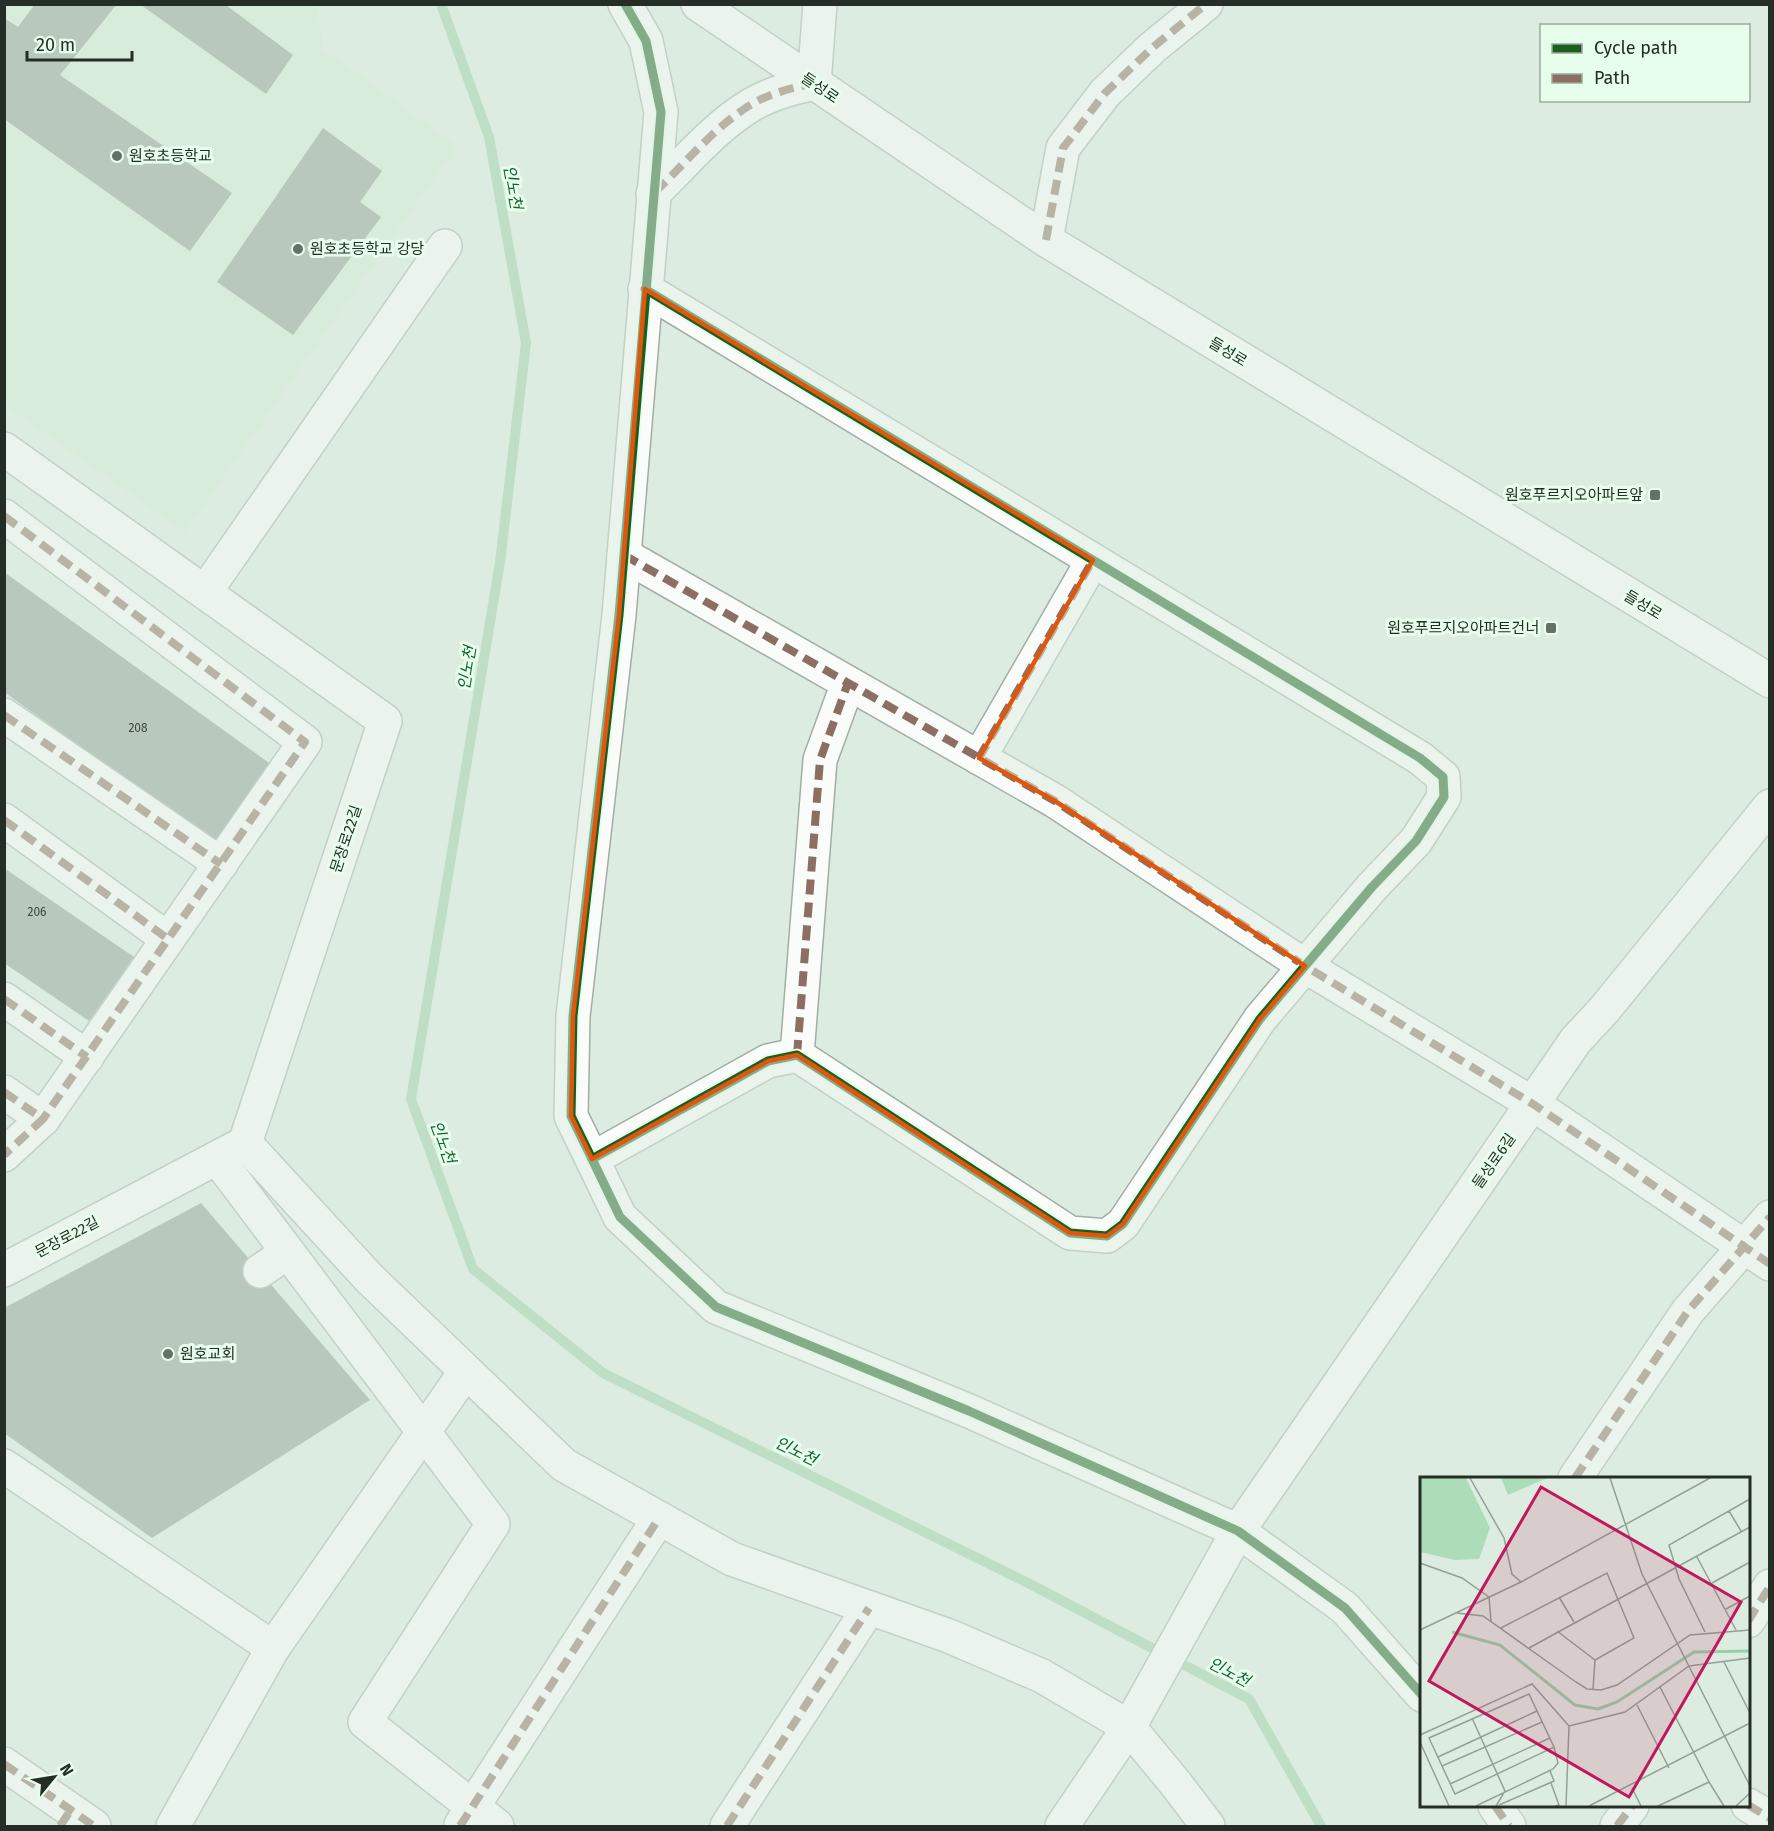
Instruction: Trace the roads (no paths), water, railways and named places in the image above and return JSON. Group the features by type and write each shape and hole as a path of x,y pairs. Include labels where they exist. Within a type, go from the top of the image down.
{"street":[{"path":"625,4 646,41 661,112 619,615 573,1016 571,1116 620,1217 716,1307 969,1411 1238,1531 1345,1608 1420,1693"},
{"name":"들성로","path":"698,4 1046,240 1770,681"},
{"path":"653,194 722,127 752,104 781,91 814,83 820,4"},
{"path":"1046,240 1063,148 1105,93 1152,48 1206,4"},
{"path":"204,592 445,246"},
{"path":"592,1160 768,1061 797,1055 1070,1233 1107,1236 1123,1224 1260,1019 1372,887 1416,841 1444,797 1443,777 1420,759 645,289"},
{"name":"문장로22길","path":"4,449 386,721 231,1150 4,1270"},
{"path":"4,516 305,742 44,1119 4,1155"},
{"path":"624,555 1054,801 1305,966 1533,1104 1770,1264"},
{"path":"979,758 1093,560"},
{"path":"797,1055 820,760 848,683"},
{"path":"4,715 220,864"},
{"name":"들성로6길","path":"1062,1827 1129,1727 1238,1531 1576,1040 1604,1010 1770,806"},
{"path":"4,819 168,939"},
{"path":"4,999 87,1057"},
{"path":"4,1092 44,1119"},
{"path":"231,1150 288,1252 494,1524 365,1722 477,1820 659,1518"},
{"path":"231,1150 369,1278 564,1465 732,1559 949,1636 1042,1676 1129,1727 1208,1827"},
{"path":"1576,1477 1688,1311 1770,1217"},
{"path":"260,1271 288,1252"},
{"path":"172,1827 273,1648 425,1433 466,1371"},
{"path":"4,1466 273,1648"},
{"path":"1750,1619 1770,1586"},
{"path":"727,1827 869,1608"},
{"path":"4,1764 75,1821"},
{"path":"1750,1806 1770,1818"},
{"path":"1496,1807 1509,1827"},
{"path":"1617,1827 1631,1807"}],"waterway":[{"name":"인노천","path":"441,4 489,137 526,343 500,562 411,1099 473,1269 603,1373 1032,1585 1249,1699 1321,1826"}],"place":[{"name":"원호초등학교","path":"117,156"},
{"name":"원호초등학교 강당","path":"298,249"},
{"name":"원호푸르지오아파트앞","path":"1655,495"},
{"name":"원호푸르지오아파트건너","path":"1551,628"},
{"name":"원호교회","path":"168,1354"}]}
